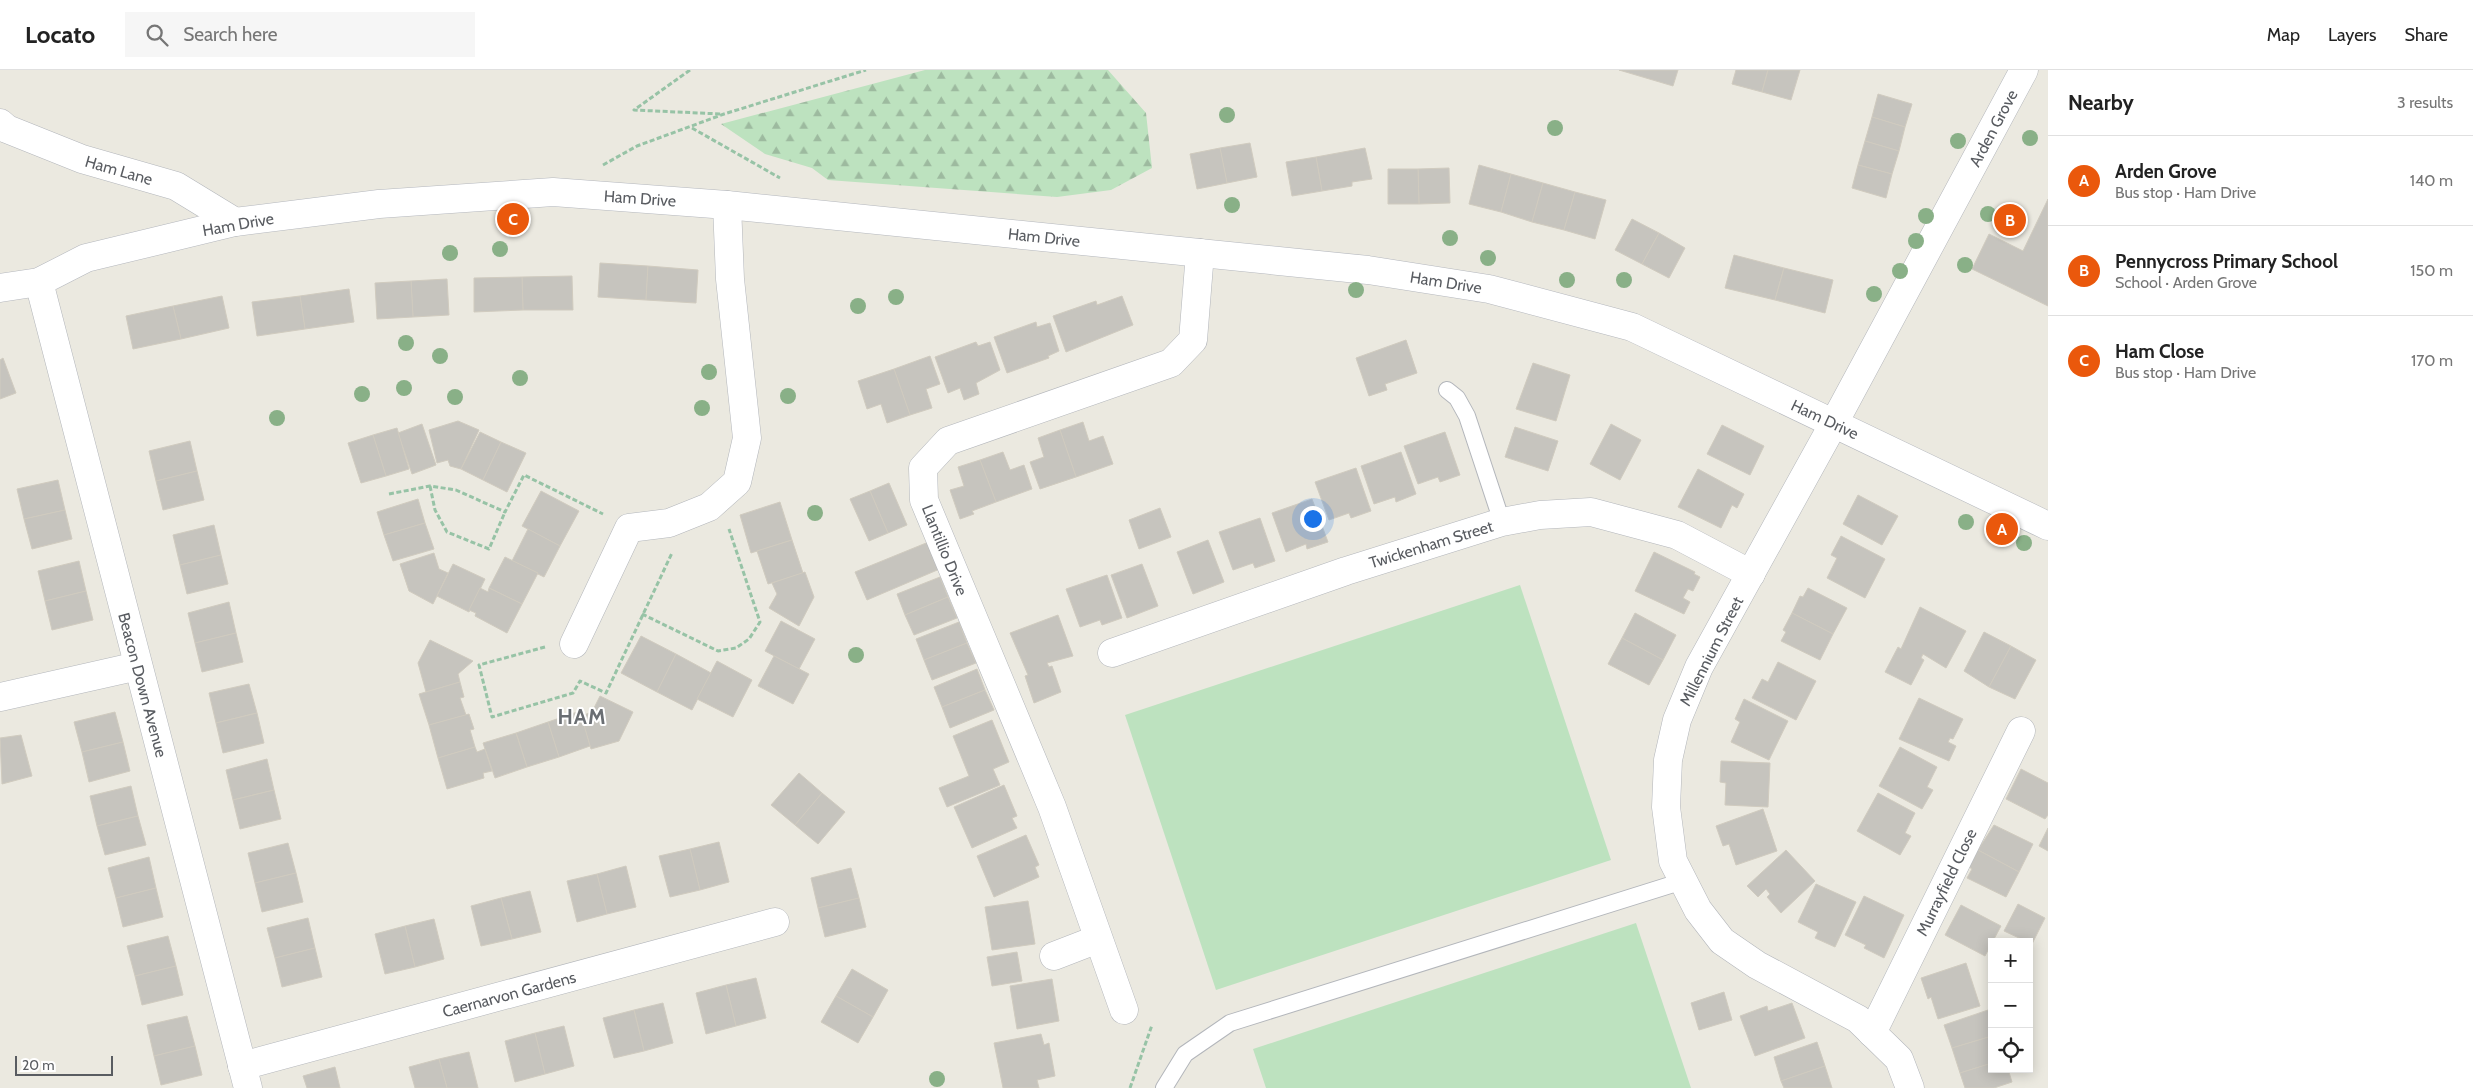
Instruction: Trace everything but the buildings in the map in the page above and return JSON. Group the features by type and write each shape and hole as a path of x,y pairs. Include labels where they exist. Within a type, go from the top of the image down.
{"street":[{"name":"Arden Grove","path":"1834,423 2019,71"},
{"name":"Ham Lane","path":"0,123 7,129 82,159 176,186 235,222"},
{"name":"Ham Drive","path":"0,288 39,282 86,258 235,222 380,204 553,192 727,205 1368,270 1489,289 1632,327 2048,526"},
{"path":"576,641 629,528 669,523 709,507 738,482 747,438 730,279 727,205"},
{"name":"Llantillio Drive","path":"1124,1010 1052,807 924,500 923,468 948,441 1171,363 1194,340 1200,253"},
{"name":"Beacon Down Avenue","path":"39,282 245,1077"},
{"name":"Millennium Street","path":"1834,423 1699,667 1677,720 1668,760 1666,807 1673,861 1698,910 1722,942 1757,966 1858,1020 1899,1059 1910,1088"},
{"name":"Twickenham Street","path":"1112,653 1346,571 1502,522 1540,515 1591,512 1677,535 1751,574"},
{"path":"0,697 138,666"},
{"name":"Murrayfield Close","path":"1872,1032 2021,731"},
{"name":"Caernarvon Gardens","path":"245,1077 776,922"},
{"path":"1054,956 1098,939"}],"lane":[{"path":"1447,390 1457,398 1468,416 1502,522"},
{"path":"1164,1088 1186,1054 1230,1023 1683,881"}],"path":[{"path":"690,70 634,110 724,114"},
{"path":"595,169 637,146 724,114 866,70"},
{"path":"692,127 787,182"},
{"path":"430,486 435,510 448,532 489,549 524,475 629,528"},
{"path":"389,494 430,486 456,490 505,512"},
{"path":"642,614 718,651 736,648 749,639 760,622 720,498"},
{"path":"576,641 479,665 492,717 573,693 580,681 606,693 676,546 682,518"}],"green space":[{"path":"925,70 1108,70 1146,113 1152,168 1111,190 1057,197 828,180 812,168 765,154 721,124"},
{"path":"1520,585 1611,860 1216,990 1125,715"},
{"path":"1636,923 1691,1088 1266,1088 1253,1049"}],"place":[{"name":"Ham Close","path":"513,219"},
{"name":"Pennycross Primary School","path":"2010,220"},
{"name":"Arden Grove","path":"2002,529"}],"district":[{"name":"HAM","path":"582,717"}]}
